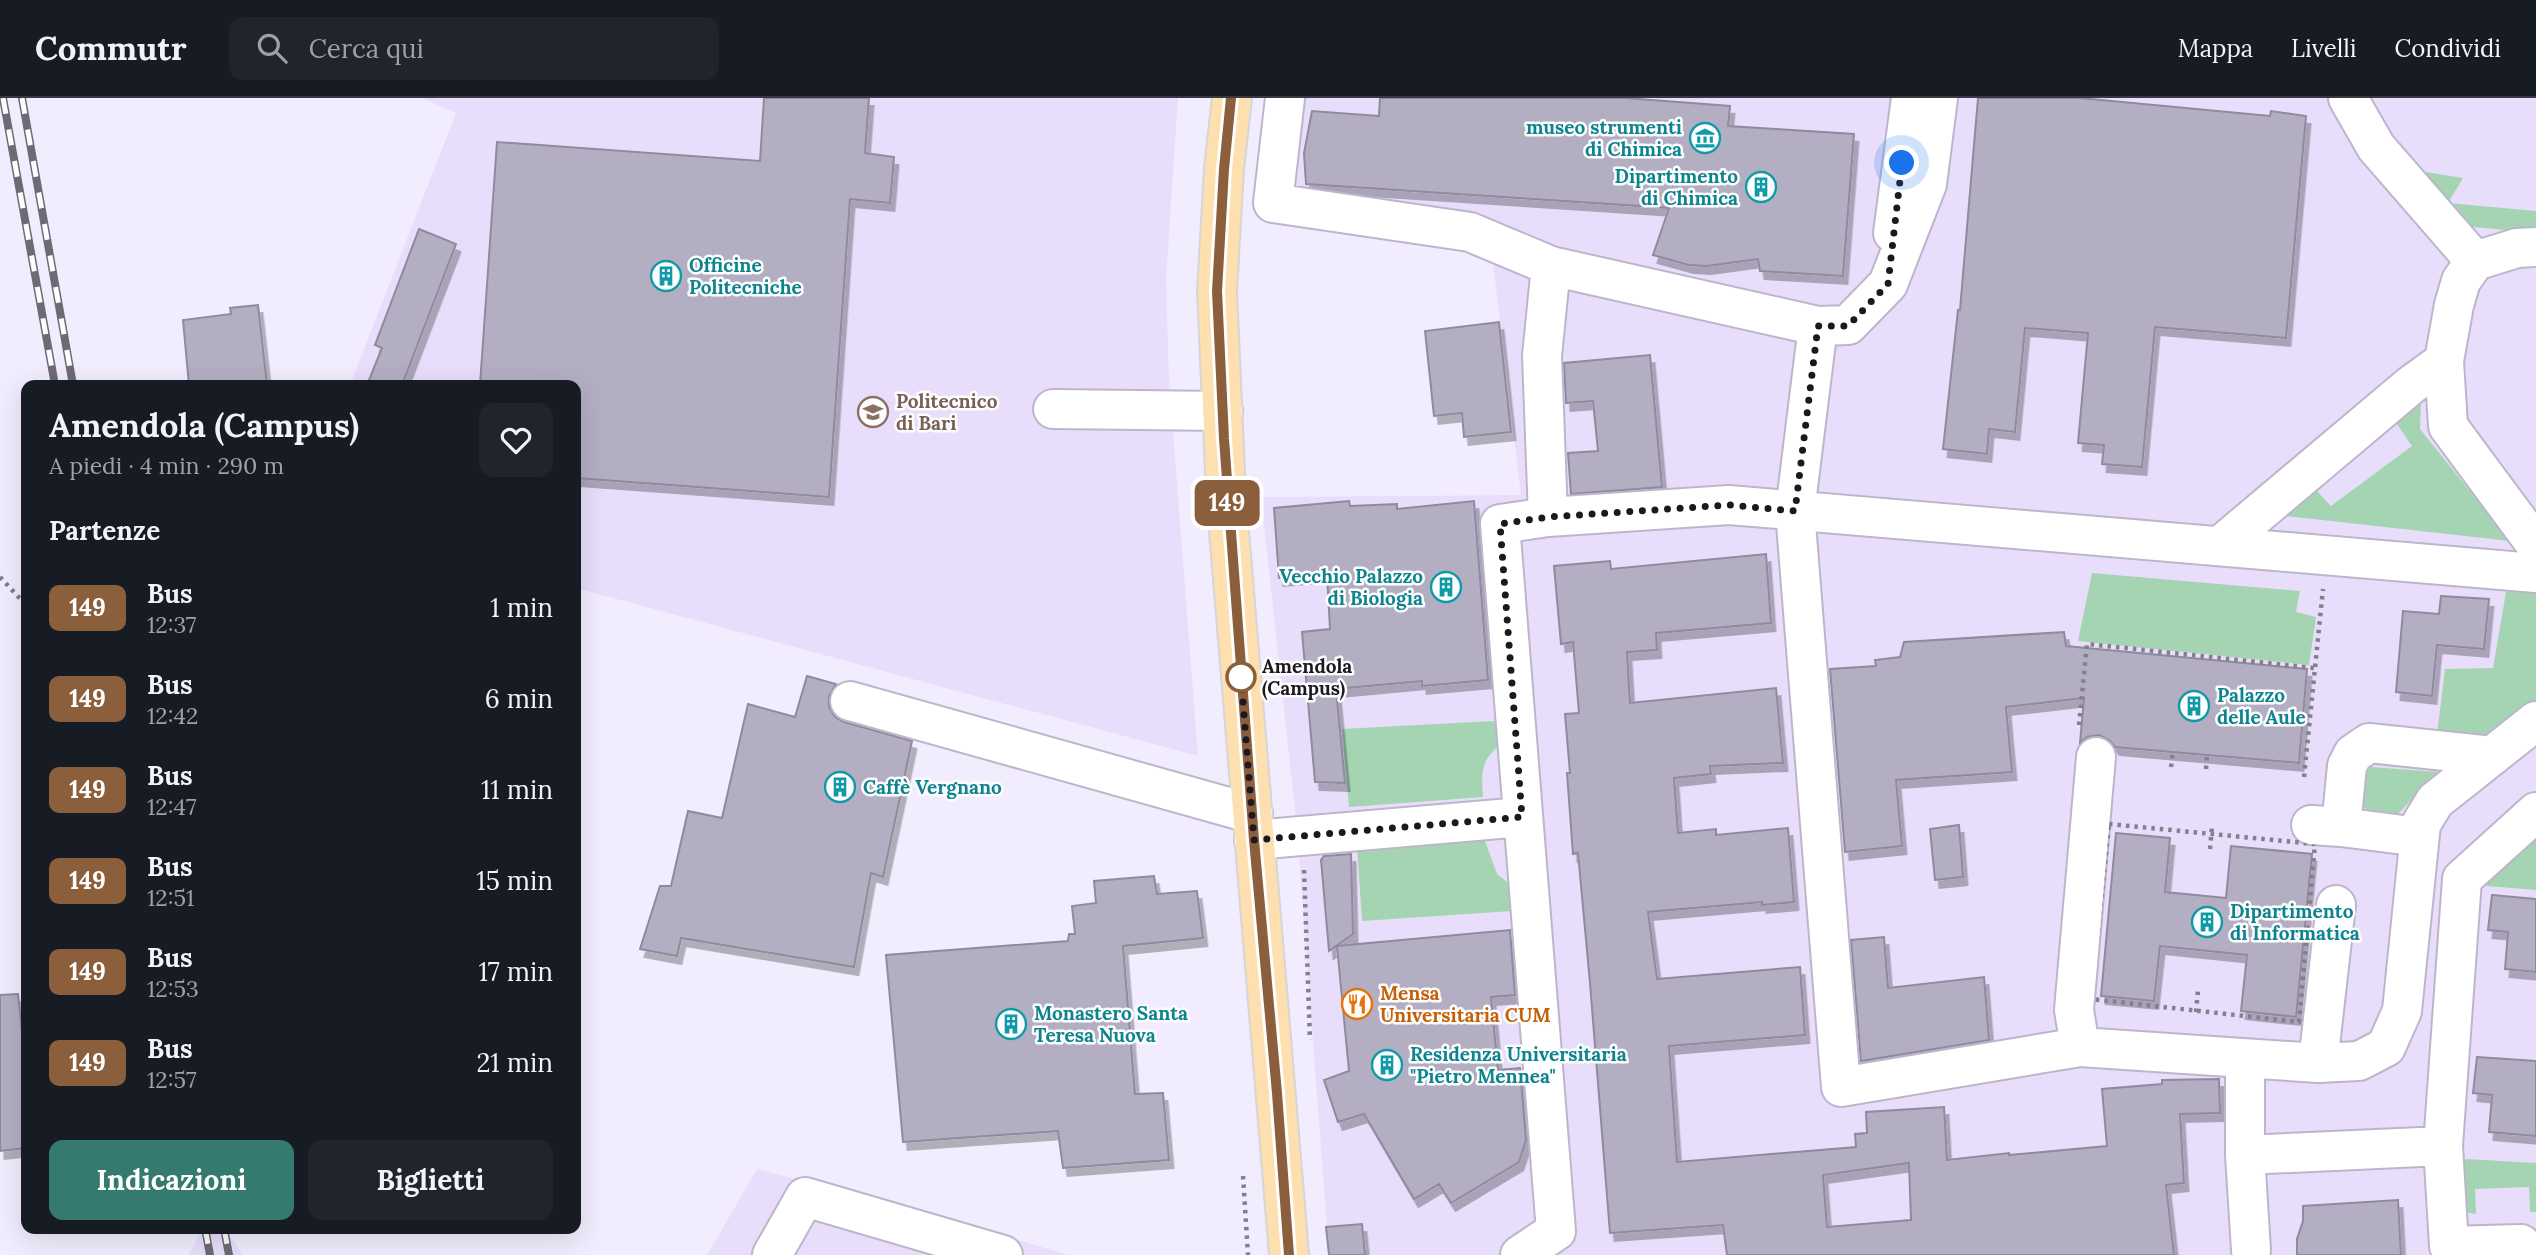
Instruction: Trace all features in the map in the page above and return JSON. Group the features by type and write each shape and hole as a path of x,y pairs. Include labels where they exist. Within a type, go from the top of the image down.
{"main road":[{"path":"1231,98 1217,291 1227,495 1289,1255"}],"street":[{"path":"1285,98 1273,203 1470,232 1551,266 1818,326 1848,326 1888,284 1927,184 1938,98"},
{"path":"1888,284 1911,98"},
{"path":"2348,98 2376,147 2475,261"},
{"path":"2536,247 2517,248 2475,261 2461,281 2444,361 2448,426 2536,545"},
{"path":"1548,517 1542,356 1551,266"},
{"path":"1818,326 1795,511 1841,1087 2080,1047 2318,1063 2359,1061 2386,1046 2402,1011 2421,824 2435,801 2536,721"},
{"path":"2221,545 2400,394 2444,361"},
{"path":"1053,409 1223,411"},
{"path":"1520,1255 1556,1231 1500,524 1548,517 1729,505 2536,573"},
{"path":"850,701 1253,827 1522,817"},
{"path":"2419,837 2326,826 2353,754 2370,743 2492,756"},
{"path":"2080,1047 2074,1010 2087,747"},
{"path":"2522,1255 2521,1244 2449,1246 2443,1146 2462,879 2536,813"},
{"path":"2318,1063 2336,905"},
{"path":"2245,1059 2245,1155 2251,1250"},
{"path":"2245,1155 2443,1146"},
{"path":"772,1255 805,1197 892,1241 1003,1255"}],"path":[{"path":"2304,777 2327,554"},
{"path":"0,577 21,600"},
{"path":"2087,747 2087,644 2314,668"},
{"path":"2171,767 2173,752"},
{"path":"2206,769 2207,755"},
{"path":"2109,824 2211,833 2315,844 2299,1022 2091,999 2109,824"},
{"path":"2210,849 2212,826"}],"shaded area":[{"name":"Politecnico di Bari","path":"422,98 1178,98 1166,280 1169,379 1198,756 581,589 581,380 352,380 456,113"},
{"path":"1271,98 2536,98 2536,1255 1329,1255 1297,829 1261,497 1521,495 1492,255 1258,208"},
{"path":"757,1169 935,1215 1068,1255 707,1255"},
{"path":"200,1234 228,1234 243,1255 189,1255"}],"green space":[{"path":"2420,171 2463,178 2448,203 2536,211 2536,233 2464,226"},
{"path":"2421,401 2420,429 2510,541 2277,515 2313,487 2331,506 2412,446 2396,423"},
{"path":"2092,573 2300,591 2296,612 2316,617 2309,665 2078,641"},
{"path":"2506,592 2536,592 2536,711 2491,749 2436,743 2445,669 2493,668"},
{"path":"1494,721 1504,741 1484,766 1483,797 1349,807 1342,729"},
{"path":"2358,766 2438,772 2395,817 2360,807"},
{"path":"2536,831 2536,890 2475,885"},
{"path":"1484,838 1497,874 1512,886 1512,911 1362,921 1357,847"},
{"path":"2467,1159 2536,1163 2536,1212 2530,1212 2529,1187 2475,1189 2476,1214 2465,1212 2462,1161"}],"building":[{"name":"Officine Politecniche","path":"764,98 869,98 865,153 894,157 890,203 850,199 829,497 581,478 581,380 480,380 497,142 760,161"},
{"name":"Dipartimento di Chimica","path":"1380,98 1625,98 1730,106 1728,126 1854,134 1843,276 1760,271 1758,259 1707,266 1689,265 1653,255 1669,208 1306,184 1304,153 1312,111 1379,116"},
{"path":"1978,98 2080,98 2270,116 2271,111 2306,116 2286,338 2155,327 2142,467 2102,464 2104,445 2078,443 2088,333 2025,328 2015,432 1989,429 1987,454 1943,449 1960,310"},
{"path":"419,229 456,244 404,380 369,380 382,348 375,345"},
{"path":"258,305 266,380 189,380 183,320 231,314 230,308"},
{"path":"1499,322 1511,432 1464,437 1462,413 1434,416 1425,331"},
{"path":"1650,355 1662,487 1571,494 1568,453 1598,451 1593,401 1566,403 1564,363"},
{"name":"Vecchio Palazzo di Biologia","path":"1349,501 1350,506 1397,504 1397,509 1474,501 1488,680 1422,686 1422,681 1336,689 1345,783 1315,782 1302,632 1330,629 1327,574 1279,578 1274,508"},
{"path":"1766,554 1771,623 1656,633 1657,650 1627,652 1630,703 1776,688 1783,763 1710,766 1711,774 1674,778 1678,833 1716,829 1716,835 1788,828 1794,902 1762,905 1762,902 1648,912 1657,979 1800,967 1805,1035 1669,1046 1677,1162 1856,1147 1855,1134 1867,1133 1866,1112 1944,1107 1947,1160 2107,1146 2102,1089 2162,1084 2162,1080 2219,1079 2220,1113 2180,1114 2184,1183 2166,1185 2174,1255 1727,1255 1723,1225 1610,1233 1578,853 1573,854 1567,773 1570,773 1565,714 1579,713 1573,642 1561,644 1554,566 1610,561 1611,569","holes":["1909,1163 1911,1220 1827,1227 1823,1175"]},
{"path":"2441,596 2489,599 2484,649 2437,645 2432,696 2396,692 2403,611 2439,614"},
{"path":"2064,632 2066,646 2307,669 2299,763 2115,747 2099,735 2087,737 2080,743 2084,698 2006,707 2012,772 1896,780 1902,846 1845,852 1830,669 1876,666 1875,660 1900,657 1904,642"},
{"path":"807,676 836,684 829,696 829,707 835,717 912,741 883,877 871,873 854,967 681,938 677,956 640,949 660,886 671,886 688,811 722,818 748,704 795,717"},
{"path":"1959,825 1963,877 1935,880 1930,829"},
{"name":"Dipartimento di Informatica","path":"2116,833 2170,838 2165,892 2226,898 2231,846 2312,854 2296,1017 2241,1011 2247,955 2160,946 2154,1001 2101,996"},
{"path":"1351,854 1353,934 1329,951 1321,860 1324,856"},
{"name":"Monastero Santa Teresa Nuova","path":"1154,876 1157,894 1197,891 1203,938 1123,946 1135,1094 1163,1093 1169,1160 1063,1168 1058,1131 903,1142 886,955 1068,941 1069,934 1075,934 1072,906 1096,903 1094,881"},
{"path":"2492,895 2536,899 2536,972 2505,969 2508,932 2488,930"},
{"name":"Residenza Universitaria \"Pietro Mennea\"","path":"1510,930 1515,995 1491,997 1498,1070 1520,1068 1526,1140 1519,1162 1451,1203 1439,1184 1414,1199 1364,1114 1338,1122 1324,1080 1349,1071 1337,946"},
{"path":"1884,937 1888,988 1984,977 1989,1040 1861,1061 1851,940"},
{"path":"18,994 21,1022 21,1149 0,1151 0,995"},
{"path":"2477,1057 2536,1061 2536,1136 2489,1132 2492,1095 2473,1093"},
{"path":"2398,1200 2401,1255 2297,1255 2303,1206"},
{"path":"1362,1224 1365,1255 1329,1255 1326,1227"}],"railway":[{"path":"3,98 54,380"},
{"path":"22,98 72,380"},
{"path":"206,1234 210,1255"},
{"path":"225,1234 229,1255"}],"bus line":[{"name":"149","path":"1231,98 1217,291 1224,439 1289,1255"}],"place":[{"name":"museo strumenti di Chimica","path":"1705,138"},
{"name":"Dipartimento di Chimica","path":"1761,187"},
{"name":"Officine Politecniche","path":"666,276"},
{"name":"Politecnico di Bari","path":"873,412"},
{"name":"Vecchio Palazzo di Biologia","path":"1446,587"},
{"name":"Amendola (Campus)","path":"1241,677"},
{"name":"Palazzo delle Aule","path":"2194,706"},
{"name":"Caffè Vergnano","path":"840,787"},
{"name":"Dipartimento di Informatica","path":"2207,922"},
{"name":"Mensa Universitaria CUM","path":"1357,1004"},
{"name":"Monastero Santa Teresa Nuova","path":"1011,1024"},
{"name":"Residenza Universitaria \"Pietro Mennea\"","path":"1387,1065"}],"route":[{"path":"1241,677 1254,840 1522,817 1500,524 1548,517 1729,505 1795,511 1818,326 1848,326 1888,284 1902,163"}]}
